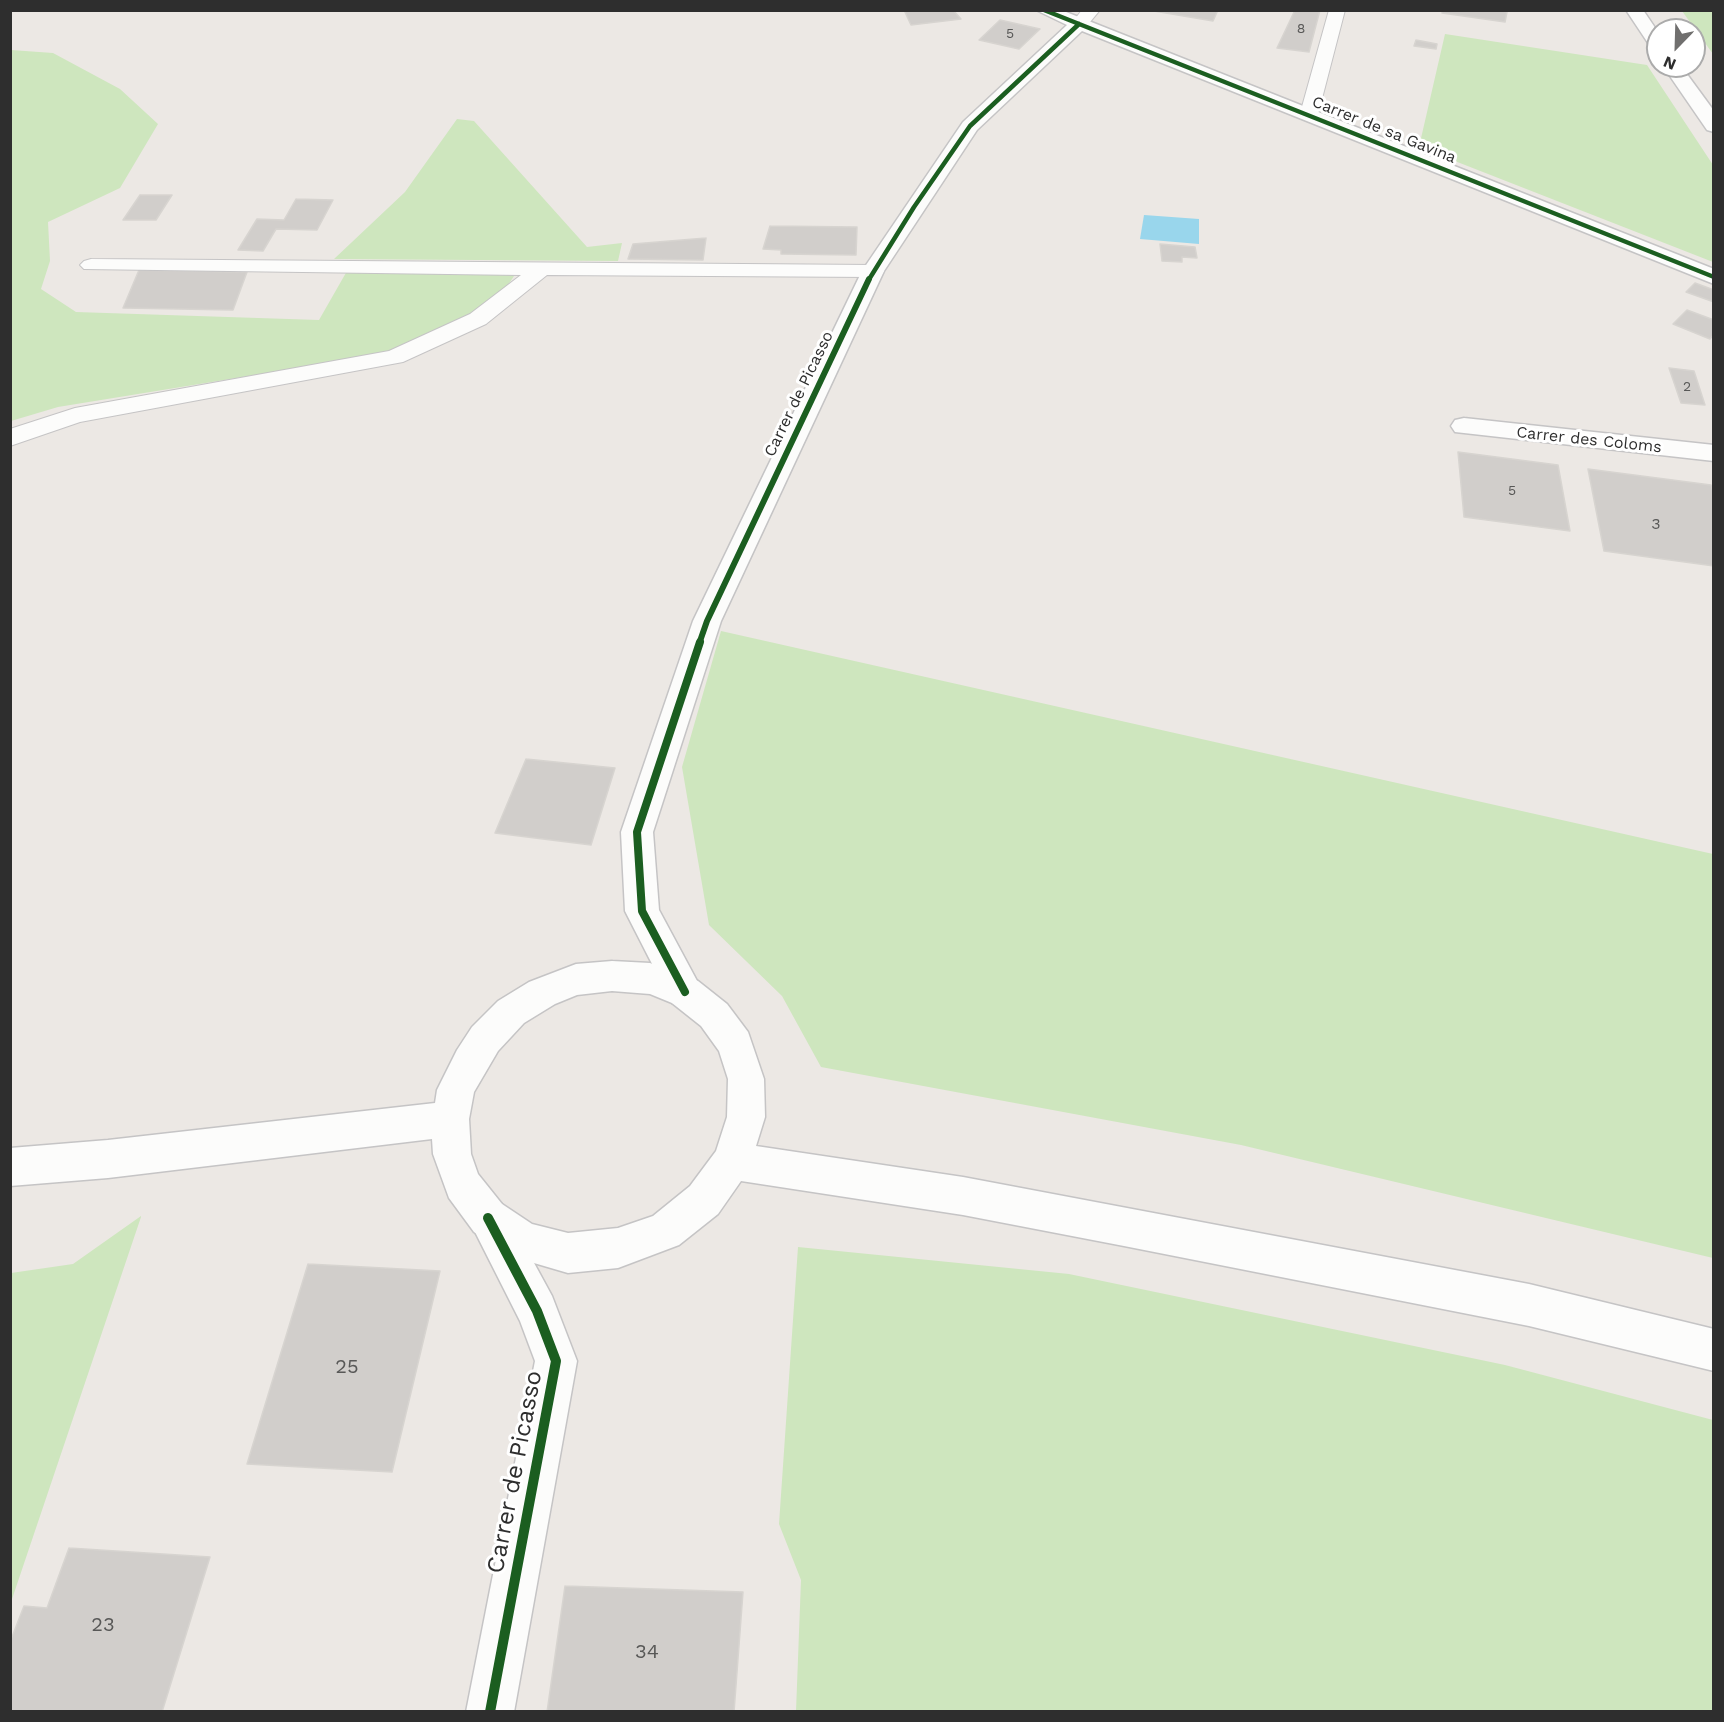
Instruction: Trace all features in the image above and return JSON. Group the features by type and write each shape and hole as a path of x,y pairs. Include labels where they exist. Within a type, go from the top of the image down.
{"street":[{"name":"Carrer de sa Gavina","path":"1044,10 1085,17 1310,114 1713,277"},
{"path":"1634,10 1646,28"},
{"name":"Carrer de Picasso","path":"685,993 642,911 637,832 708,621 873,272 914,207 970,126 1085,17"},
{"path":"1680,78 1713,126"},
{"name":"Carrer des Coloms","path":"1464,426 1713,453"},
{"path":"612,976 651,979 685,993 714,1015 735,1044 746,1079 746,1117 732,1161 704,1200 665,1231 618,1248 568,1253 524,1242 488,1218 463,1185 452,1154 450,1119 456,1090 485,1039 511,1012 542,993 576,980 612,976"},
{"path":"10,1167 108,1159 450,1119"},
{"path":"732,1161 963,1196 1124,1226 1529,1305 1713,1350"},
{"name":"Carrer de Picasso","path":"488,1218 537,1311 556,1361 490,1712"}],"lane":[{"path":"1310,114 1338,10"},
{"path":"91,265 873,272"},
{"path":"10,438 75,415 395,357 478,319 541,269"}],"green space":[{"path":"1682,11 1713,11 1713,54 1706,44 1706,18 1687,18"},
{"path":"1445,34 1646,65 1646,78 1656,78 1713,165 1713,262 1419,147"},
{"path":"11,50 53,53 120,89 158,124 120,188 48,222 50,261 41,289 76,312 319,320 347,271 508,271 514,276 506,288 457,324 384,354 58,407 11,421"},
{"path":"457,119 474,121 587,247 622,243 618,261 334,259 405,192"},
{"path":"721,631 1713,854 1713,1258 1241,1145 821,1067 782,996 709,925 682,767"},
{"path":"141,1216 11,1602 11,1273 73,1264"},
{"path":"798,1247 1069,1274 1505,1365 1713,1420 1713,1711 796,1711 801,1580 779,1524"}],"water":[{"path":"1144,215 1199,219 1199,244 1140,239"}],"building":[{"path":"904,10 953,10 961,19 911,25"},
{"path":"1148,10 1218,10 1213,21"},
{"path":"1295,10 1320,10 1309,52 1277,48"},
{"path":"1443,10 1507,12 1505,22 1442,13"},
{"path":"1000,20 1040,29 1019,49 979,40"},
{"path":"1416,40 1437,44 1436,49 1414,46"},
{"path":"140,195 172,195 156,220 123,220"},
{"path":"296,199 333,200 317,230 276,229 263,251 238,250 257,219 284,220"},
{"path":"770,226 857,227 856,255 781,254 781,250 763,249"},
{"path":"706,238 703,260 628,259 633,244"},
{"path":"1160,244 1195,247 1197,258 1182,257 1182,262 1162,261"},
{"path":"139,270 247,272 233,310 123,308"},
{"path":"1695,283 1714,290 1714,302 1686,292"},
{"path":"1687,310 1714,320 1714,334 1710,339 1673,324"},
{"path":"1669,368 1694,371 1705,405 1681,403"},
{"path":"1458,452 1558,465 1570,531 1464,517"},
{"path":"1588,469 1711,485 1714,496 1714,566 1604,551"},
{"path":"526,759 615,768 591,845 495,833"},
{"path":"308,1264 440,1271 392,1472 247,1464"},
{"path":"69,1548 210,1557 162,1712 10,1712 10,1642 24,1606 47,1608"},
{"path":"565,1586 743,1592 734,1712 547,1712"}],"cycle path":[{"path":"1044,10 1714,277"},
{"path":"685,992 642,911 637,832 707,621 873,271 970,126 1079,24"},
{"path":"488,1218 537,1311 556,1361 490,1712"}]}
